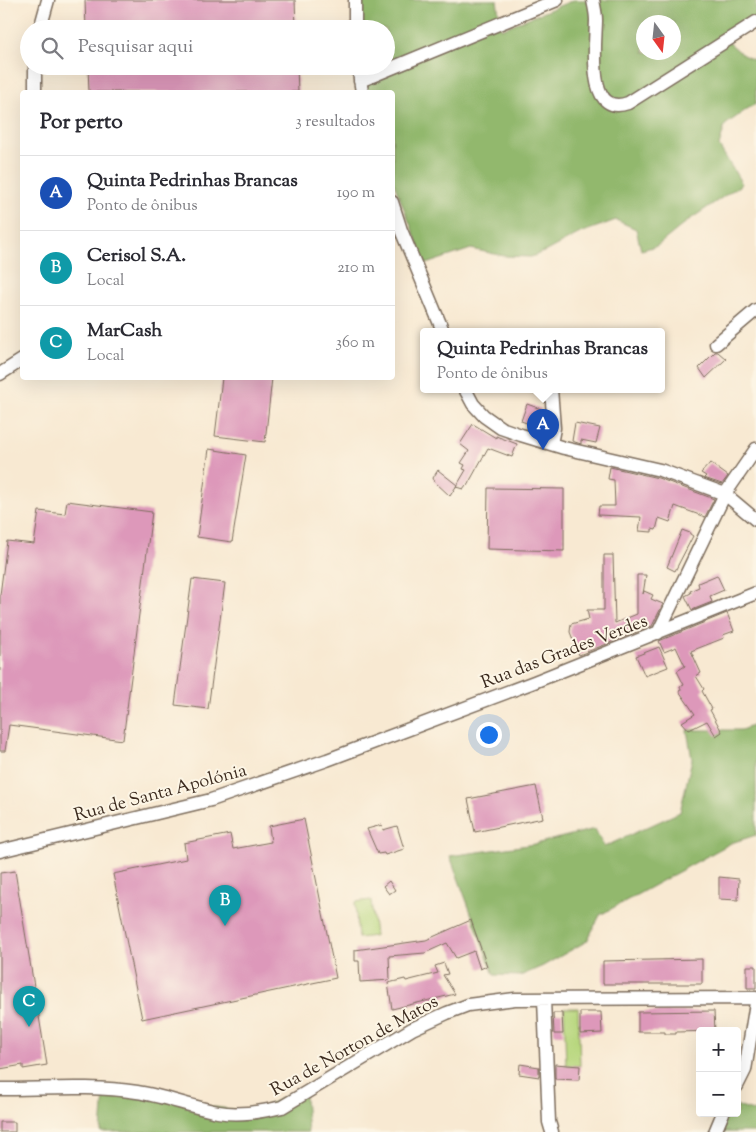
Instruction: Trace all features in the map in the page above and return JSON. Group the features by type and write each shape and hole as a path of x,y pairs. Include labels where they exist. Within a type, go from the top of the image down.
{"street":[{"path":"42,20 48,0"},
{"path":"355,0 355,20"},
{"path":"395,72 556,0"},
{"path":"593,0 596,18 594,51 597,82 606,102 611,104 621,105 628,103 756,22"},
{"path":"34,90 35,75"},
{"path":"361,87 388,75"},
{"path":"397,231 442,328"},
{"path":"716,344 756,310"},
{"path":"0,374 20,361"},
{"path":"467,393 473,404 484,416 501,428 521,436 660,470 725,494 756,520"},
{"path":"551,393 554,428 552,444"},
{"path":"658,633 725,494 756,449"},
{"name":"Rua das Grades Verdes","path":"384,738 658,633 756,593"},
{"name":"Rua de Santa Apolónia","path":"0,850 211,800 384,738"},
{"name":"Rua de Norton de Matos","path":"0,1089 97,1089 138,1092 219,1112 236,1114 260,1112 282,1107 412,1029 468,1005 544,999 756,998"},
{"path":"544,999 549,1122 552,1132"},
{"path":"741,1078 745,1070 756,1003"},
{"path":"715,1132 721,1117"}],"green space":[{"path":"360,0 497,0 501,29 574,0 756,0 756,17 724,38 743,55 756,61 756,104 725,125 719,146 742,184 689,220 657,246 641,250 636,229 616,220 580,233 531,257 504,256 471,249 426,264 395,186 395,90 361,90 360,75 395,75 395,20 360,20"},
{"path":"756,726 756,835 731,843 600,915 587,941 543,966 520,976 494,975 450,856 535,844 595,829 604,847 680,812 692,759 687,730 741,730"},
{"path":"371,900 375,936 358,938 355,902"},
{"path":"564,1008 578,1008 580,1066 566,1065"},
{"path":"304,1087 308,1132 101,1132 104,1093 253,1112"},
{"path":"741,1107 756,1112 756,1132 717,1132 723,1117 741,1117"}],"building":[{"path":"85,0 295,0 296,20 86,20"},
{"path":"88,75 297,75 298,90 89,90"},
{"path":"715,352 718,352 726,359 706,378 699,368"},
{"path":"222,380 272,380 265,442 215,436"},
{"path":"527,404 541,409 535,426 521,421"},
{"path":"575,423 600,428 596,443 581,440 581,444 572,441"},
{"path":"473,424 496,438 496,436 517,444 512,457 488,448 467,486 463,489 456,487 466,470 463,469 465,465 461,463 469,451 460,444"},
{"path":"209,449 246,455 232,542 197,537"},
{"path":"710,463 728,476 722,484 704,478 706,476 701,473"},
{"path":"610,467 658,478 714,499 705,517 675,506 670,522 659,518 656,530 652,529 652,532 639,531 641,517 598,515 599,506 615,506 614,480 608,479"},
{"path":"438,470 457,485 450,496 433,478"},
{"path":"488,488 564,489 564,551 487,549"},
{"path":"67,501 152,512 123,740 9,725 5,751 0,751 0,595 7,541 34,544 39,511 65,514"},
{"path":"682,530 693,536 675,571 667,567"},
{"path":"604,555 613,555 615,623 637,614 637,575 646,575 643,594 644,591 653,595 651,599 663,604 652,626 579,655 570,632 571,624 589,619 587,610 604,610"},
{"path":"717,575 724,590 710,596 712,602 692,610 685,596 691,593 690,591 699,587 698,583"},
{"path":"192,579 225,583 208,709 175,705"},
{"path":"727,613 734,631 723,635 724,638 691,651 701,673 696,676 704,689 702,691 722,732 716,736 707,721 689,730 682,722 695,714 679,691 681,690 680,687 684,685 677,671 685,666 676,647 664,652 659,641"},
{"path":"659,647 668,667 645,676 636,656"},
{"path":"536,786 543,818 475,832 468,799"},
{"path":"304,819 336,978 142,1019 113,874 186,859 184,843 230,834 233,849 271,842 269,826"},
{"path":"382,825 383,830 397,826 404,849 385,855 384,853 378,854 367,829"},
{"path":"15,871 47,1065 23,1069 23,1065 0,1069 0,873"},
{"path":"719,877 739,879 738,900 719,899"},
{"path":"389,881 395,890 389,894 383,886"},
{"path":"471,920 487,966 480,969 474,951 456,958 447,943 425,953 389,956 390,980 360,982 359,961 355,961 355,950 426,940"},
{"path":"702,959 702,984 603,984 603,961"},
{"path":"444,963 448,974 443,975 455,994 392,1009 388,983 405,979 406,981 438,973 435,966"},
{"path":"747,966 756,966 756,988 747,988"},
{"path":"714,1011 715,1027 696,1027 696,1031 676,1032 676,1034 638,1032 638,1012"},
{"path":"580,1012 601,1012 602,1033 580,1034"},
{"path":"553,1013 562,1013 563,1034 554,1034"},
{"path":"520,1064 539,1067 539,1077 519,1074"},
{"path":"555,1064 580,1066 579,1080 555,1079"},
{"path":"0,1122 15,1122 15,1132 0,1132"}],"place":[{"name":"Quinta Pedrinhas Brancas","path":"543,450"},
{"name":"Cerisol S.A.","path":"225,926"},
{"name":"MarCash","path":"29,1027"}]}
